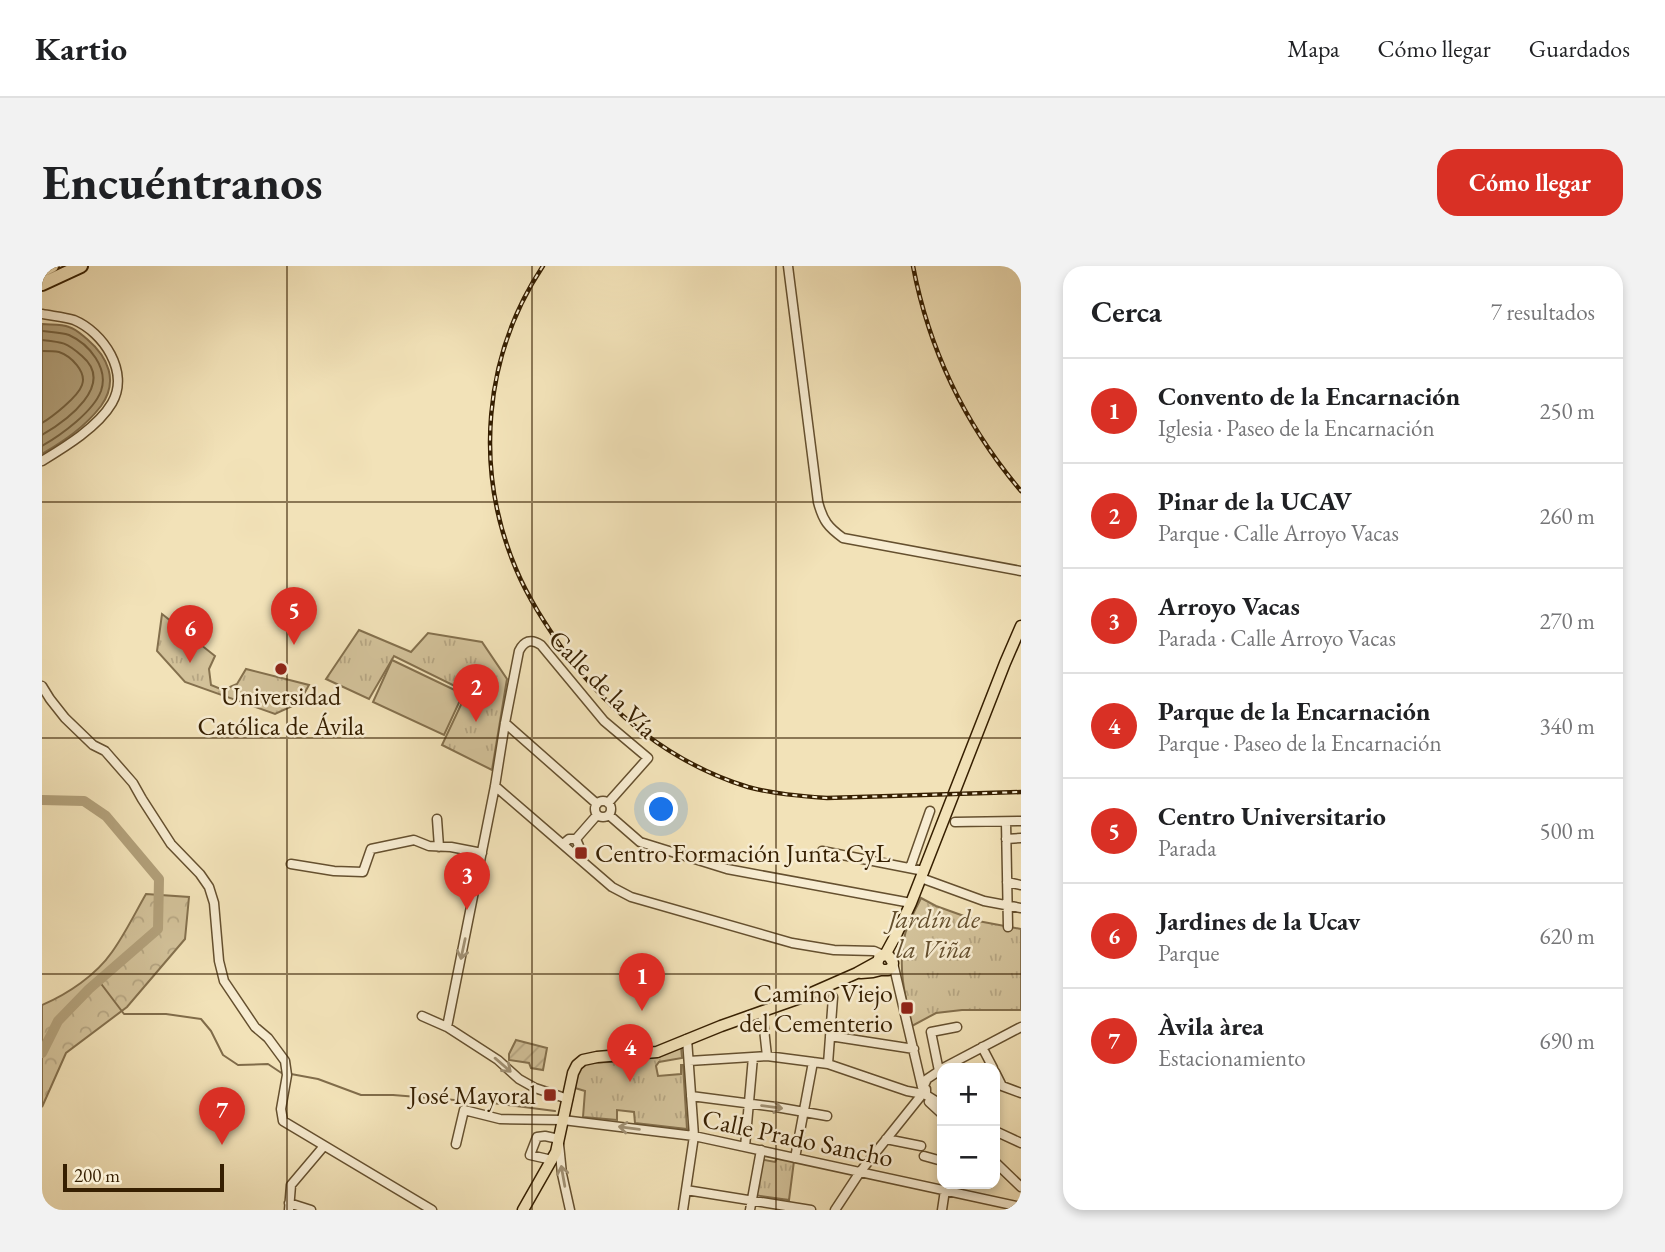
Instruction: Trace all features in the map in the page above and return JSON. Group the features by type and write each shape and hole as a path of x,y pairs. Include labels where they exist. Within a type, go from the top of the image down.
{"highway":[{"path":"42,271 52,266"},
{"path":"42,284 81,266"}],"main road":[{"path":"523,1210 552,1160 559,1141 573,1073 583,1060 657,1052 800,998 885,962 1021,626"}],"street":[{"path":"788,266 818,502 822,517 829,528 843,538 1021,571"},
{"path":"42,314 74,320 95,334 113,357 117,378 114,401 108,408 82,435 42,461"},
{"name":"Calle de la Vía","path":"505,723 519,651 528,641 535,641 604,721 648,758 608,803"},
{"path":"42,686 65,718 93,745 105,751 134,783 172,844 209,887 214,903 219,961 224,981 256,1027 285,1061 287,1075 281,1109 283,1121 432,1210"},
{"path":"447,1027 505,723"},
{"path":"505,723 597,804"},
{"path":"495,786 620,892 792,943 834,950 874,951 898,981 922,1093 937,1109"},
{"path":"597,804 608,803 611,810 609,815"},
{"path":"597,804 597,815"},
{"path":"910,868 930,811"},
{"path":"563,844 569,839 576,839 597,815"},
{"path":"597,815 609,815"},
{"path":"609,815 640,842 727,869 911,903"},
{"path":"437,819 439,846"},
{"path":"1006,821 1008,927"},
{"path":"955,822 1021,821"},
{"path":"1006,839 1021,838"},
{"path":"574,854 579,846 576,839"},
{"path":"291,864 334,871 363,872 371,849 414,841 429,846 482,853"},
{"path":"822,851 910,868 984,901 1021,908"},
{"path":"1007,882 1021,885"},
{"path":"828,1064 833,997"},
{"path":"762,1011 767,1056"},
{"path":"422,1016 447,1027 566,1109"},
{"path":"939,1063 931,1032 957,1027"},
{"path":"952,1063 1021,1027"},
{"path":"830,1036 914,1049"},
{"path":"683,1210 694,1136 687,1039"},
{"path":"982,1047 990,1063"},
{"path":"689,1061 767,1056 828,1064 907,1091 922,1093 937,1102"},
{"path":"745,1147 753,1057"},
{"path":"795,1158 813,1062"},
{"path":"835,1210 860,1172 922,1093 927,1079 937,1072"},
{"path":"1000,1082 1002,1086 1021,1091"},
{"path":"691,1096 827,1116"},
{"path":"456,1144 464,1110 500,1119 566,1109"},
{"name":"Calle Prado Sancho","path":"566,1109 1021,1207"},
{"path":"1000,1133 1021,1143"},
{"path":"552,1160 530,1155 537,1137 545,1136 559,1141 562,1174 570,1210"},
{"path":"886,1139 922,1146"},
{"path":"311,1210 289,1207 291,1185 324,1146"},
{"path":"750,1210 761,1150"},
{"path":"924,1156 937,1160"},
{"path":"1000,1168 1021,1187"},
{"path":"686,1190 811,1210"},
{"path":"942,1210 945,1190"}],"green space":[{"path":"162,614 215,656 209,669 211,685 223,690 237,684 246,669 309,685 299,703 275,714 185,682 157,651"},
{"path":"359,630 411,652 428,633 482,642 507,679 492,770 442,745 467,692 394,656 369,699 326,679"},
{"path":"392,660 463,694 444,735 373,702"},
{"path":"146,894 189,897 185,939 127,1007 66,1053 42,1107 42,1005 62,995 98,968 117,945"},
{"name":"Jardín de la Viña","path":"921,898 978,921 1021,929 1021,1010 936,1013 912,1026 903,982 902,950 907,929"},
{"path":"516,1040 547,1048 543,1070 531,1068 529,1063 509,1060"},
{"path":"681,1045 682,1058 659,1062 656,1066 658,1076 681,1074 683,1065 687,1129 635,1123 634,1112 617,1110 617,1120 583,1117 585,1091 575,1088 583,1065 659,1057"},
{"path":"777,1158 794,1161 789,1200 754,1195 759,1159 775,1162"}],"water":[{"path":"42,324 66,326 81,334 101,354 109,370 110,379 106,397 95,414 74,433 42,454"}],"waterway":[{"path":"42,800 84,801 106,816 159,879 158,929 89,989 58,1021 42,1053"},
{"path":"99,981 124,1014 166,1014 201,1019 211,1031 223,1055 238,1065 268,1064 283,1074"},
{"path":"291,1074 318,1079 361,1095 492,1103 555,1111"}],"railway":[{"path":"543,266 523,301 508,337 497,375 491,414 490,453 494,493 516,569 544,621 582,674 602,696 645,734 694,765 748,787 827,798 1021,792"},
{"path":"913,266 929,327 952,386 983,440 1021,491"}],"place":[{"name":"Centro Universitario","path":"294,645"},
{"name":"Jardines de la Ucav","path":"190,663"},
{"name":"Universidad Católica de Ávila","path":"281,669"},
{"name":"Pinar de la UCAV","path":"476,722"},
{"name":"Centro Formación Junta CyL","path":"581,853"},
{"name":"Arroyo Vacas","path":"467,910"},
{"name":"Camino Viejo del Cementerio","path":"907,1008"},
{"name":"Convento de la Encarnación","path":"642,1011"},
{"name":"Parque de la Encarnación","path":"630,1082"},
{"name":"José Mayoral","path":"550,1095"},
{"name":"Àvila àrea","path":"222,1145"}]}
